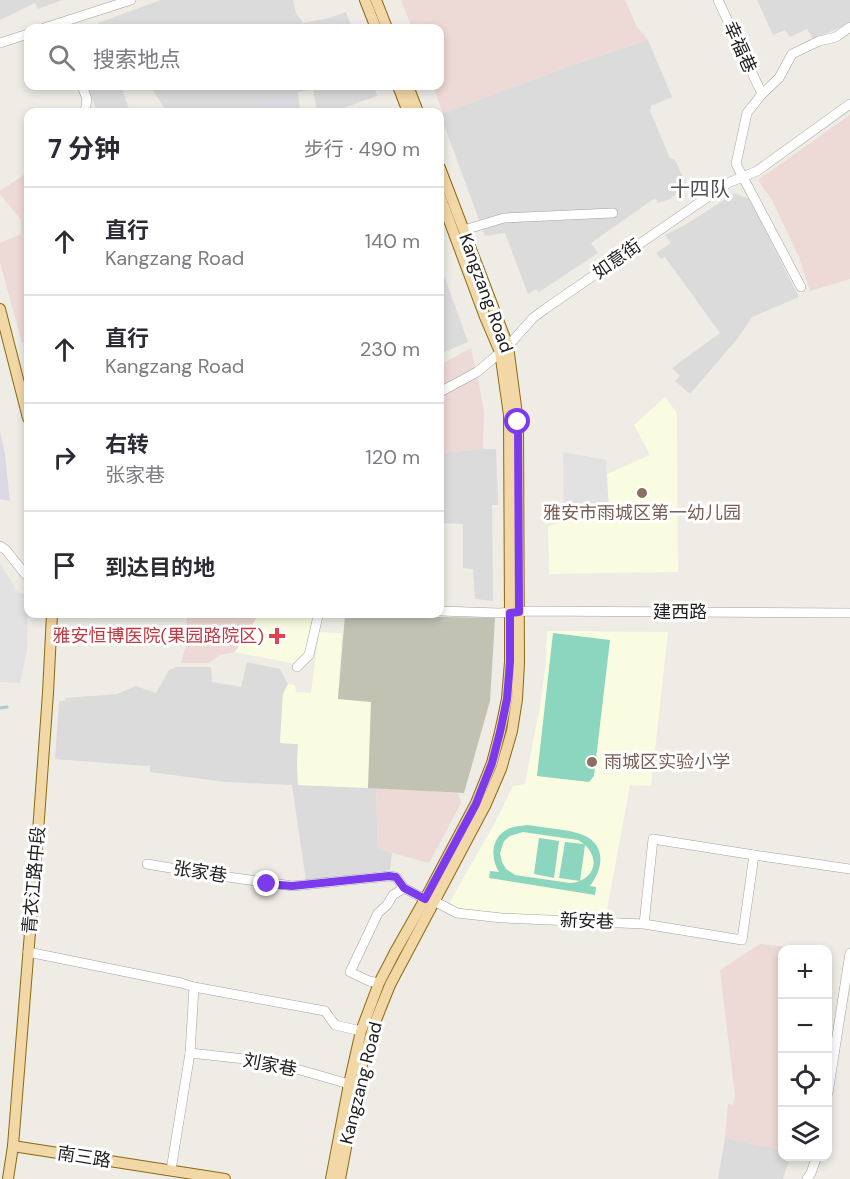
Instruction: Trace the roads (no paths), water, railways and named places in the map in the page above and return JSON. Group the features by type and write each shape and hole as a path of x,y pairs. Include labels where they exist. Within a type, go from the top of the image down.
{"main road":[{"path":"365,0 374,24"},
{"path":"376,0 385,24"},
{"path":"400,90 406,108"},
{"path":"410,90 416,108"},
{"name":"Kangzang Road","path":"340,1179 361,1068 374,1025 429,900 476,804 492,763 507,699 514,613 504,349 444,178"},
{"name":"Kangzang Road","path":"444,207 485,317 504,349"},
{"path":"0,309 24,402"},
{"name":"青衣江路中段","path":"8,1179 13,1146 46,728 52,618"},
{"name":"Kangzang Road","path":"332,1179 361,1031 379,983 395,952 429,900"},
{"name":"南三路","path":"13,1146 225,1179"}],"street":[{"path":"67,24 131,0"},
{"name":"幸福巷","path":"718,0 762,94"},
{"path":"801,287 736,164 747,113 779,78 792,54 819,41 836,37 850,27"},
{"path":"0,43 24,35"},
{"path":"84,90 87,99 86,108"},
{"name":"如意街","path":"444,390 477,372 545,309 728,183 757,171 850,104"},
{"path":"464,230 504,218 613,213"},
{"path":"0,546 24,573"},
{"name":"建西路","path":"444,611 850,614"},
{"path":"297,667 309,655 318,618"},
{"path":"644,924 653,839 850,869"},
{"name":"新安巷","path":"429,900 457,913 502,918 644,924 742,940 754,855"},
{"name":"张家巷","path":"147,864 292,886 389,876 396,877 404,888 429,900"},
{"path":"379,983 350,972 378,913 393,895 404,888"},
{"path":"28,952 194,987 325,1011 335,1025 361,1031"},
{"path":"832,1068 850,953"},
{"path":"171,1170 190,1053 194,987"},
{"name":"刘家巷","path":"190,1053 272,1062 349,1084"},
{"path":"807,1179 815,1161"}],"waterway":[{"path":"0,708 7,707"}],"place":[{"name":"雅安市雨城区第一幼儿园","path":"642,493"},
{"name":"雅安恒博医院(果园路院区)","path":"277,636"},
{"name":"雨城区实验小学","path":"592,762"}],"district":[{"name":"十四队","path":"700,189"}]}
